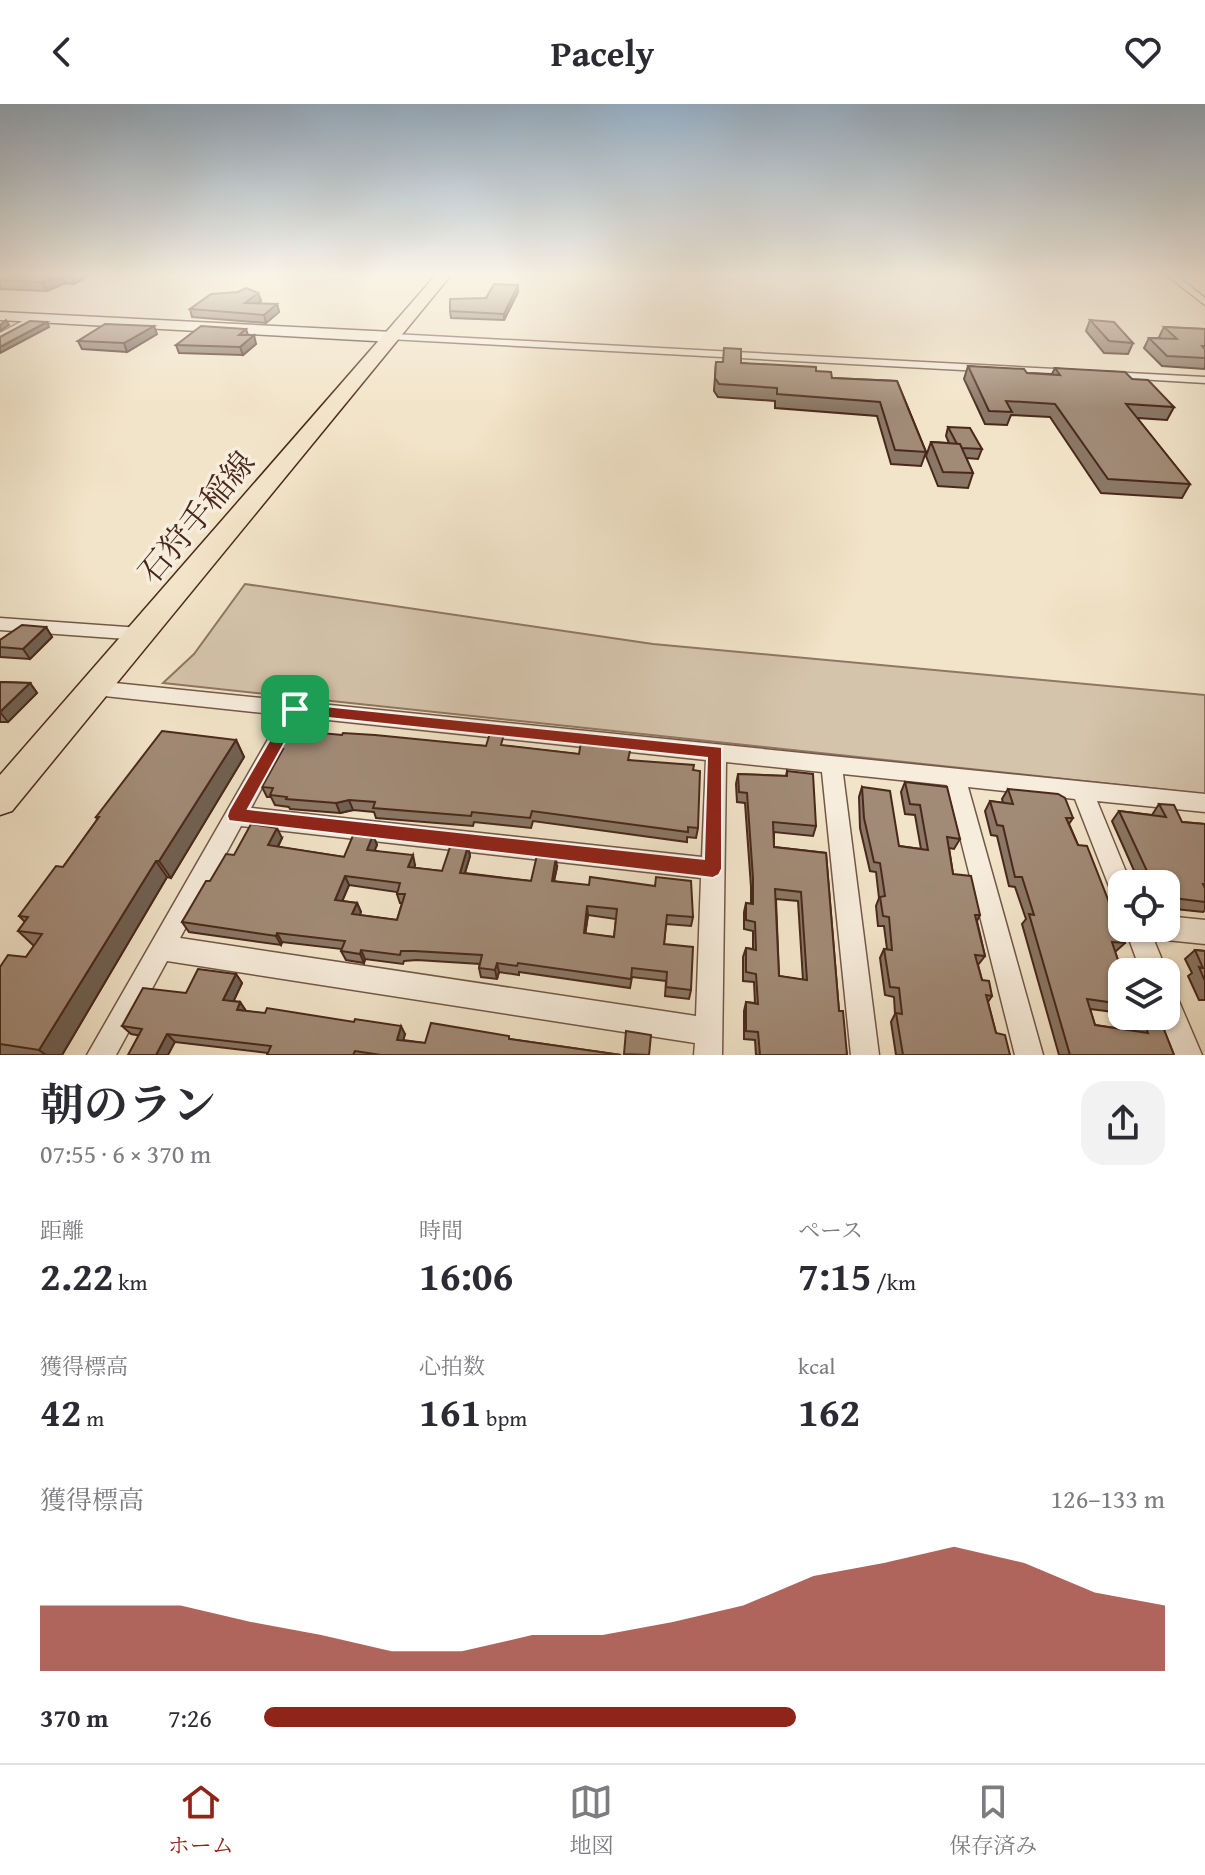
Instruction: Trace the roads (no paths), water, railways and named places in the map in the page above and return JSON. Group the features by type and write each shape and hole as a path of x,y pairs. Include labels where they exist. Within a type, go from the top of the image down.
{"main road":[{"name":"石狩手稲線","path":"0,800 407,320"}],"street":[{"path":"0,337 31,320"},
{"path":"80,320 1205,380"},
{"path":"0,624 141,634"},
{"path":"0,646 22,625"},
{"path":"95,688 1205,803"},
{"path":"101,1055 295,709"},
{"path":"161,948 708,1043 716,752"},
{"path":"831,764 865,1055"},
{"path":"955,777 1029,1055"},
{"path":"1082,790 1114,870"},
{"path":"235,816 713,869"},
{"path":"1180,929 1205,932"},
{"path":"1178,1030 1188,1055"}]}
